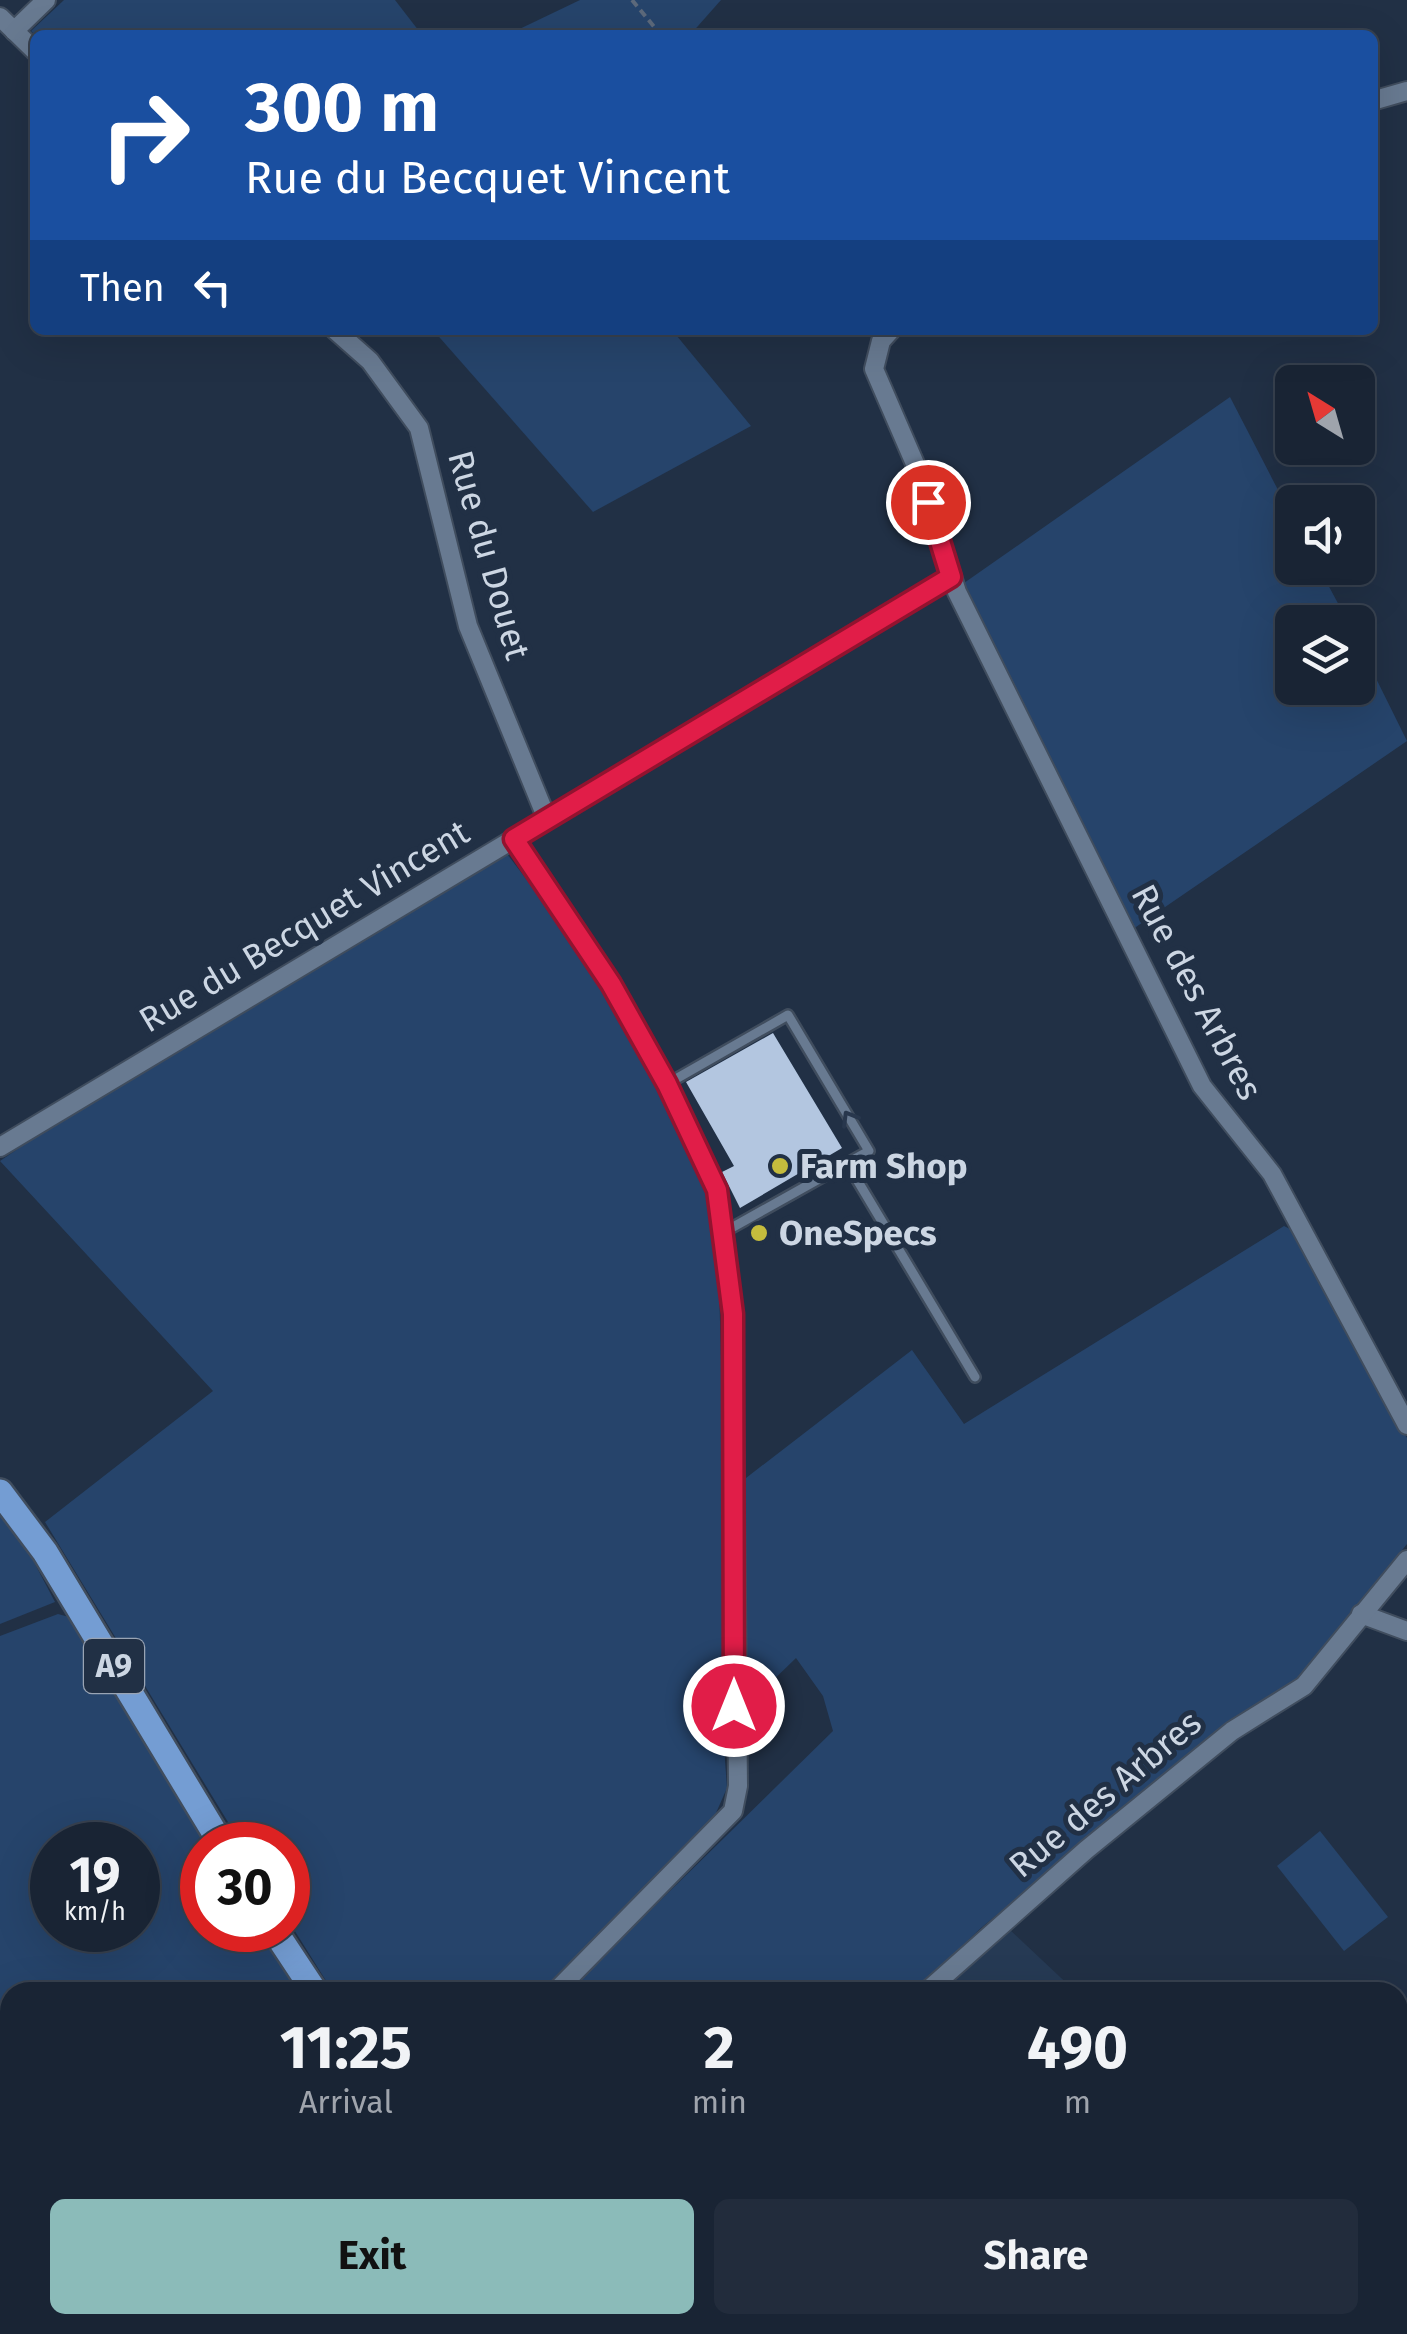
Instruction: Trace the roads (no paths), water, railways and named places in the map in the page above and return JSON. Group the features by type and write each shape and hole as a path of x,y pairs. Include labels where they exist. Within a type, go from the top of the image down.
{"main road":[{"name":"A9","path":"0,1492 45,1552 208,1822"},
{"path":"289,1952 308,1982"}],"street":[{"path":"14,31 46,0"},
{"path":"0,16 30,46"},
{"path":"1378,100 1407,90"},
{"name":"Rue du Douet","path":"341,335 370,361 419,428 468,626 548,819"},
{"name":"Rue des Arbres","path":"886,335 874,368 919,474 951,577 1202,1086 1272,1174 1407,1424"},
{"name":"Rue du Becquet Vincent","path":"0,1146 951,577"},
{"path":"514,839 611,984 667,1084 717,1190 726,1231 733,1314 738,1786 732,1811 565,1982"},
{"name":"Rue des Arbres","path":"937,1982 1086,1850 1232,1731 1304,1686 1407,1560"},
{"path":"1362,1614 1407,1631"}],"lane":[{"path":"667,1084 788,1014 869,1151 726,1231"},
{"path":"847,1164 975,1377"}],"place":[{"name":"Farm Shop","path":"780,1166"},
{"name":"OneSpecs","path":"759,1233"}]}
